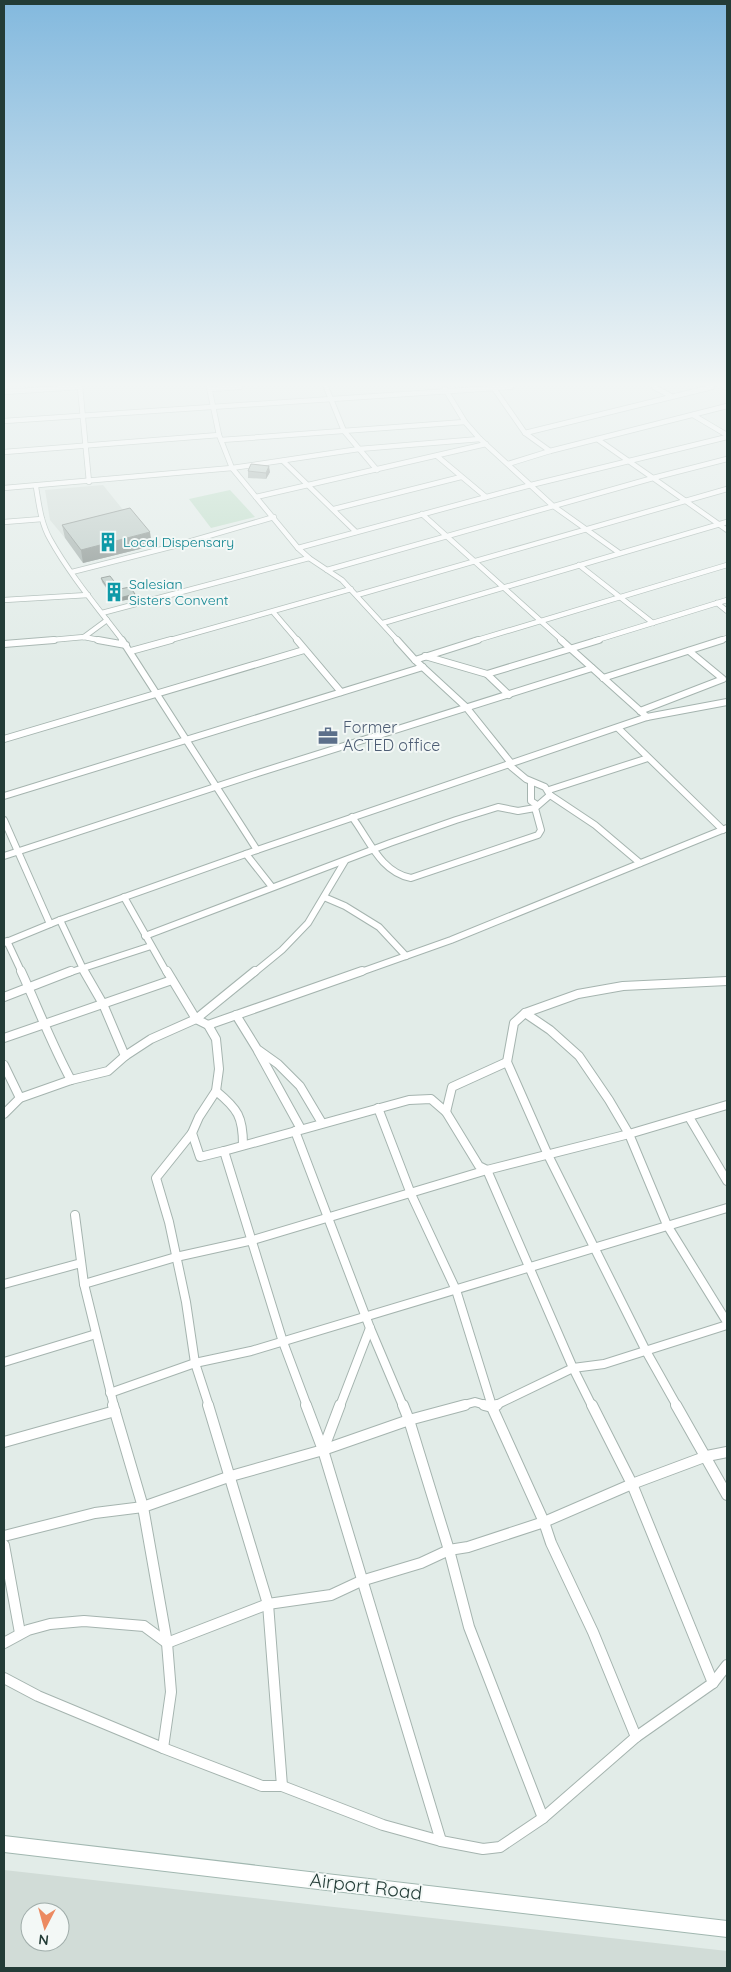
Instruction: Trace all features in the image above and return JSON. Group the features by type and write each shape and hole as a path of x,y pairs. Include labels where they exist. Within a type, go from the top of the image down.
{"street":[{"path":"4,488 119,479"},
{"path":"241,479 298,548 352,590 415,660 466,707 510,764 531,782 537,782 595,825 640,864"},
{"path":"301,479 356,532"},
{"path":"256,497 335,479"},
{"path":"334,509 453,479"},
{"path":"464,479 486,497"},
{"path":"524,479 552,505 618,552"},
{"path":"298,548 555,479"},
{"path":"327,570 649,479"},
{"path":"654,479 727,530"},
{"path":"36,487 42,518 50,539 88,595 131,651 189,740 215,786 256,850"},
{"path":"357,595 727,489"},
{"path":"422,514 647,717"},
{"path":"72,572 174,546 274,517"},
{"path":"4,522 42,518"},
{"path":"383,623 504,589 618,552 727,522"},
{"path":"102,613 309,558"},
{"path":"579,565 653,622"},
{"path":"415,660 539,620 727,565"},
{"path":"131,651 352,590"},
{"path":"4,600 88,595"},
{"path":"487,674 727,600"},
{"path":"717,603 727,611"},
{"path":"274,613 342,692"},
{"path":"84,637 107,620"},
{"path":"4,644 84,637 126,645"},
{"path":"603,678 727,638"},
{"path":"4,739 304,650"},
{"path":"688,651 725,679"},
{"path":"424,656 487,674 509,695"},
{"path":"4,796 423,667"},
{"path":"4,856 215,786 592,668"},
{"path":"640,711 725,679"},
{"path":"71,1080 5,942 60,920 256,850 647,717 727,702"},
{"path":"208,1025 451,940 725,829 618,728"},
{"path":"145,936 372,850 498,807 518,811 536,807 550,793 648,758"},
{"path":"352,817 361,827 372,850 402,877 411,878 538,835 541,830 536,807 531,801 531,782"},
{"path":"4,820 50,924"},
{"path":"246,854 272,888"},
{"path":"4,1114 20,1098 71,1080 108,1071 124,1056 151,1039 196,1019 282,950 308,923 345,861"},
{"path":"124,897 145,936 196,1019 208,1025 216,1039 219,1069 216,1091 199,1117 192,1133 156,1178 186,1302 195,1363 231,1476 268,1604 282,1786"},
{"path":"324,897 345,906 379,927 406,956"},
{"path":"60,920 82,967 103,1004 124,1056"},
{"path":"4,996 82,967 151,946"},
{"path":"4,1038 172,980"},
{"path":"727,981 622,986 578,994 525,1013 514,1023 507,1062 548,1155 646,1351 707,1456 727,1495"},
{"path":"4,1536 96,1513 143,1507 231,1476 323,1450 409,1420 475,1402 492,1407 573,1368 604,1364 727,1324 667,1225 629,1134 609,1100 579,1056 550,1030 525,1013"},
{"path":"236,1015 257,1050 298,1130 370,1328 409,1420 449,1550 469,1627 543,1818"},
{"path":"257,1050 278,1064 300,1086 322,1123"},
{"path":"446,1112 452,1086 507,1062"},
{"path":"4,1065 20,1098"},
{"path":"216,1091 237,1108 243,1123 243,1146"},
{"path":"192,1133 200,1157 409,1100 431,1100 446,1112 479,1166 488,1170 573,1368 632,1484 712,1683"},
{"path":"84,1284 176,1257 253,1240 488,1170 629,1134 727,1105"},
{"path":"378,1108 411,1194 456,1290 492,1407 544,1522 551,1543 593,1632 636,1737"},
{"path":"689,1117 727,1181"},
{"path":"224,1151 283,1342 323,1450 441,1841"},
{"path":"110,1393 195,1363 283,1342 727,1208"},
{"path":"75,1215 84,1284 110,1393 143,1507 167,1643 170,1692 164,1748"},
{"path":"4,1284 82,1263"},
{"path":"323,1450 370,1328"},
{"path":"4,1362 96,1334"},
{"path":"4,1442 115,1411"},
{"path":"167,1643 268,1604 331,1595 361,1581 420,1563 449,1550 468,1547 544,1522 632,1484 707,1456 727,1452"},
{"path":"4,1545 20,1634"},
{"path":"4,1643 20,1634 50,1624 109,1622 144,1626 167,1643"},
{"path":"4,1678 38,1696 262,1786 282,1786 383,1825 441,1841 484,1848 500,1847 543,1818 636,1737 712,1683 727,1665"},
{"name":"Airport Road","path":"4,1844 727,1929"}],"shaded area":[{"path":"103,485 132,521 65,538 50,520 45,490"},
{"path":"4,1870 727,1951 727,1968 4,1968"}],"green space":[{"path":"230,490 255,517 211,528 189,499"}],"building":[{"path":"130,508 150,532 81,550 62,525"},
{"name":"Salesian Sisters Convent","path":"110,576 120,589 130,587 135,594 115,599 101,578"}],"place":[{"name":"Local Dispensary","path":"108,542"},
{"name":"Salesian Sisters Convent","path":"114,592"},
{"name":"Former ACTED office","path":"328,736"}]}
